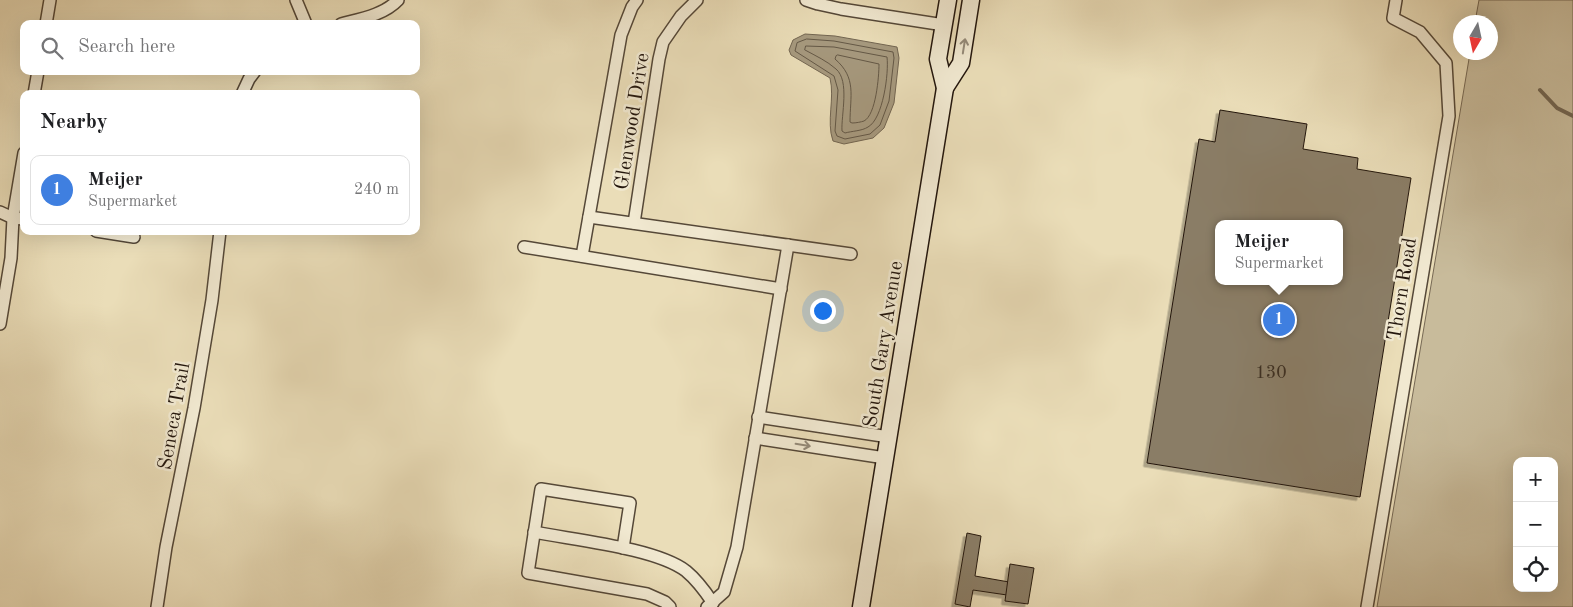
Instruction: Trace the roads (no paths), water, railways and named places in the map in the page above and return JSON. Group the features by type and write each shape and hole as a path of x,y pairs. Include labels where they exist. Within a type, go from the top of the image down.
{"main road":[{"name":"South Gary Avenue","path":"861,607 945,88 938,59 948,0"},
{"name":"South Gary Avenue","path":"945,88 961,63 971,0"}],"street":[{"path":"47,20 50,0"},
{"path":"296,0 304,20"},
{"path":"357,20 391,8 398,0"},
{"name":"Glenwood Drive","path":"582,256 621,35 632,7 638,0"},
{"path":"806,0 841,9 944,26"},
{"name":"Thorn Road","path":"1367,607 1449,116 1446,63 1420,32 1393,18 1396,0"},
{"name":"Glenwood Drive","path":"634,223 663,42 691,2"},
{"path":"35,90 37,75"},
{"path":"244,90 252,75"},
{"path":"0,324 20,196"},
{"path":"0,212 18,218"},
{"path":"589,217 851,254"},
{"path":"118,235 134,238"},
{"name":"Seneca Trail","path":"157,607 166,547 194,408 212,300 220,235"},
{"path":"534,532 623,548 672,563 685,570 699,583 710,605 724,592 737,547 788,245"},
{"path":"524,247 781,289"},
{"path":"758,418 888,438"},
{"path":"754,438 885,458"},
{"path":"623,548 630,503 540,489 528,573 647,594 665,602 670,607"}],"water":[{"path":"805,34 835,36 897,47 899,58 894,103 884,128 873,138 844,144 833,141 830,126 832,94 830,78 791,55 789,50 793,40"}],"waterway":[{"path":"1540,90 1557,108 1573,116"}],"place":[{"name":"Meijer","path":"1279,320"}]}
